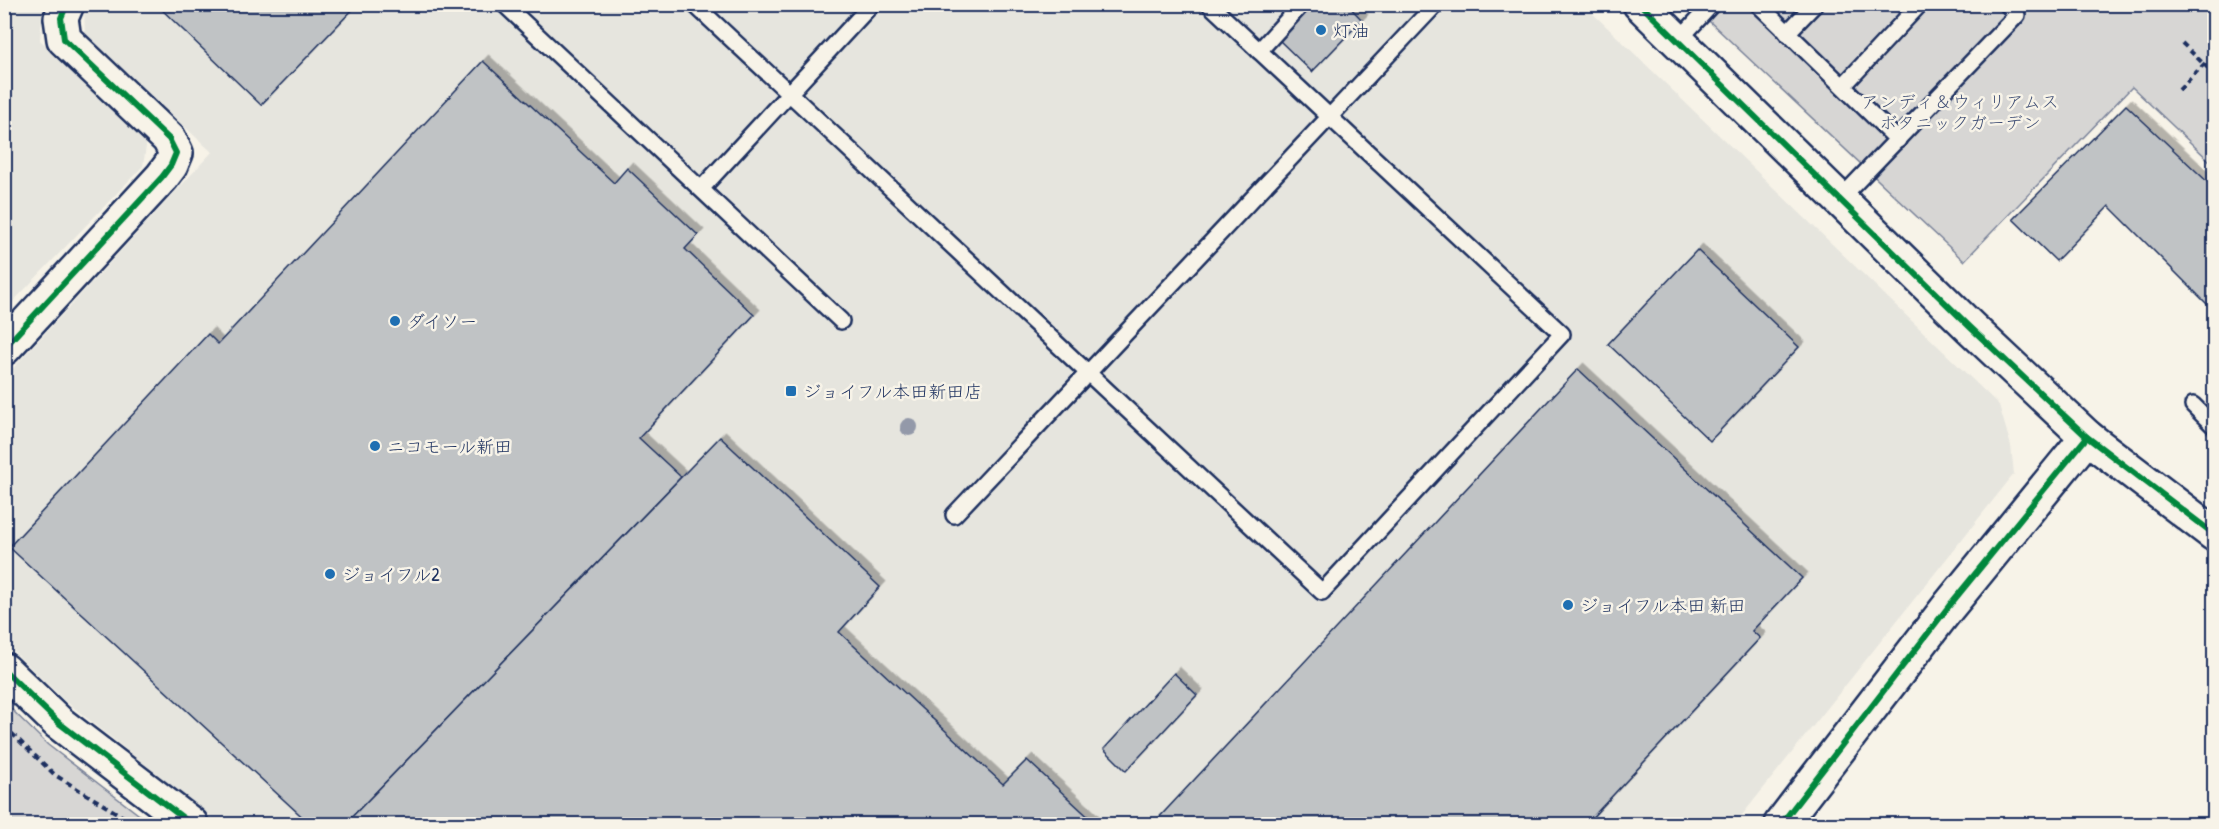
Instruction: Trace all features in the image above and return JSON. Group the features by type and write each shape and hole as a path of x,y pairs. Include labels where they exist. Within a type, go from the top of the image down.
{"street":[{"path":"4,348 162,177 176,153 169,139 64,39 62,18 67,4"},
{"path":"1640,4 1970,327 2086,436 2214,534"},
{"path":"1781,825 1949,606 2086,436"},
{"path":"4,670 59,723 190,825"}],"lane":[{"path":"504,4 841,321"},
{"path":"694,4 1322,592 1562,334 1209,4"},
{"path":"701,189 872,4"},
{"path":"1258,51 1302,4"},
{"path":"954,515 1436,4"},
{"path":"1678,40 1712,4"},
{"path":"1758,4 1898,140"},
{"path":"1787,33 1815,4"},
{"path":"1843,86 1920,4"},
{"path":"1840,199 2017,15 2007,4"},
{"path":"2193,405 2214,426"}],"path":[{"path":"2182,43 2214,74"},
{"path":"2179,90 2214,54"},
{"path":"4,726 55,775 134,825"}],"shaded area":[{"path":"1239,4 1246,10 1251,4 1583,4 1999,405 2011,446 2014,474 1735,824 220,824 64,700 5,643 4,378 212,152 85,35 84,8 88,5"},
{"path":"5,5 43,5 40,40 147,140 143,166 5,310"}],"green space":[{"name":"アンディ＆ウィリアムス ボタニックガーデン","path":"1692,5 2214,5 2214,165 2132,87 1964,261"},
{"path":"5,703 48,745 151,824 5,824"}],"building":[{"path":"156,4 356,4 357,5 261,105"},
{"name":"灯油","path":"1313,4 1347,4 1362,20 1312,72 1279,40"},
{"name":"ニコモール新田","path":"483,61 614,183 627,168 698,235 685,249 754,315 639,438 681,477 345,824 310,824 9,547 208,334 218,344"},
{"path":"2126,105 2214,188 2214,311 2109,206 2056,261 2013,219"},
{"path":"1697,250 1799,347 1710,441 1608,344"},
{"name":"ジョイフル本田 新田","path":"1578,369 1802,578 1752,631 1760,638 1586,824 1153,824"},
{"path":"720,437 880,587 839,632 1003,784 1027,760 1096,824 345,824"},
{"path":"1174,673 1197,695 1126,771 1104,749"}],"cycle path":[{"path":"4,348 162,177 176,153 169,139 64,39 61,18 67,4"},
{"path":"1640,4 1970,327 2087,437 2214,534"},
{"path":"1781,824 1949,606 2087,437"},
{"path":"4,670 59,723 191,824"}],"place":[{"name":"灯油","path":"1321,30"},
{"name":"ダイソー","path":"395,321"},
{"name":"ジョイフル本田新田店","path":"791,391"},
{"name":"ニコモール新田","path":"375,446"},
{"name":"ジョイフル2","path":"330,574"},
{"name":"ジョイフル本田 新田","path":"1568,605"}]}
